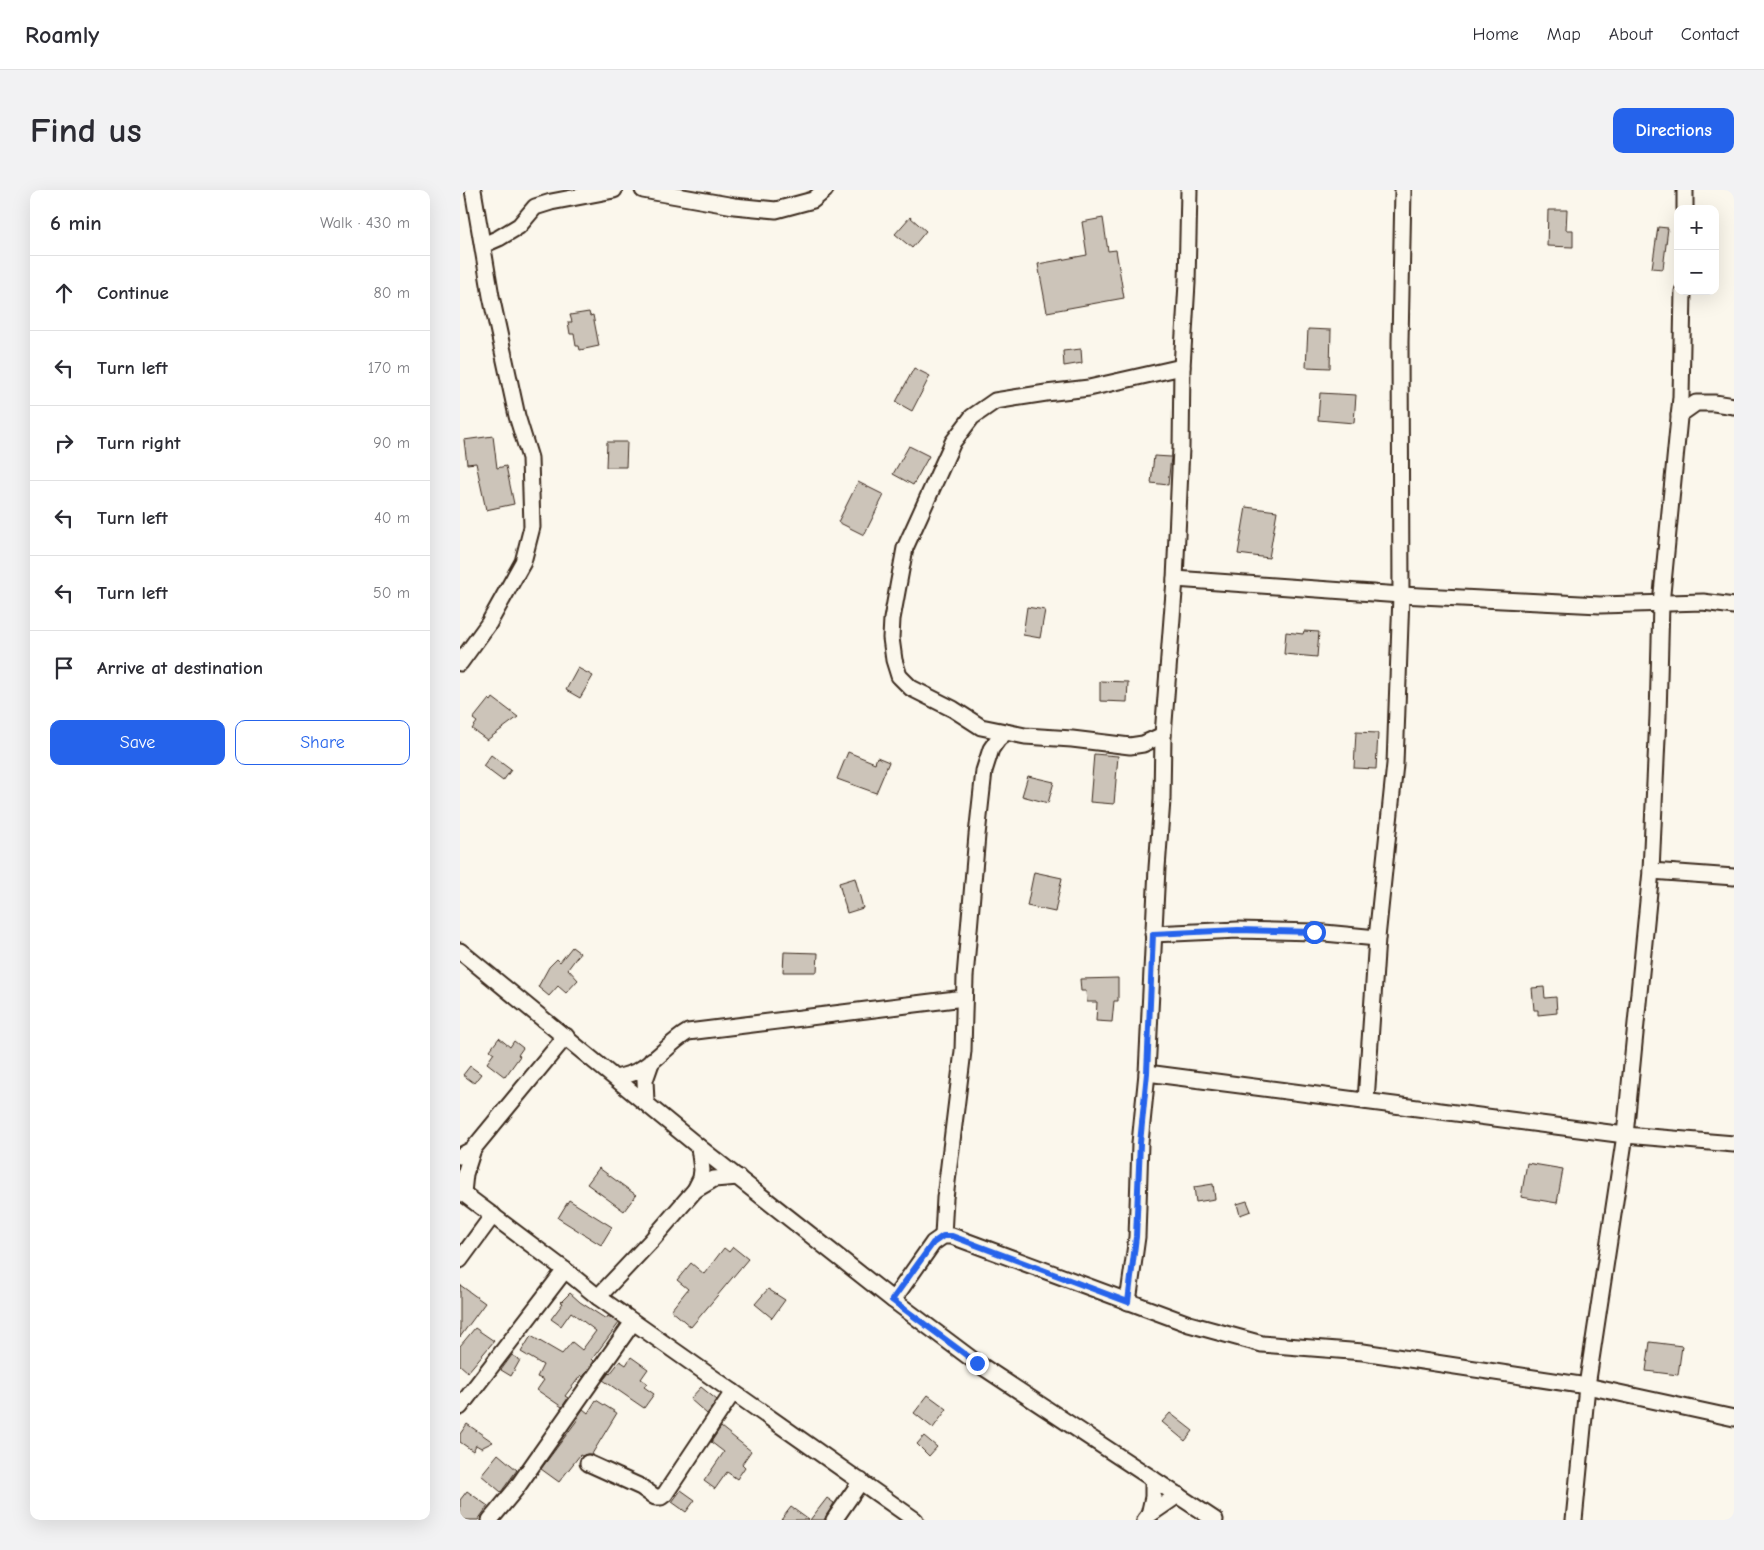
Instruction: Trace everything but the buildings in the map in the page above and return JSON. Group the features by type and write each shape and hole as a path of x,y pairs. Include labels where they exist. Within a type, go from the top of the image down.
{"street":[{"path":"460,663 489,623 523,562 532,528 530,458 517,416 489,288 473,190"},
{"path":"483,245 519,226 535,207 551,202 614,190"},
{"path":"643,190 716,203 776,210 813,200 825,190"},
{"path":"1128,1302 1136,1237 1140,1143 1147,1073 1153,934 1162,800 1163,735 1175,579 1189,190"},
{"path":"1366,1101 1377,938 1395,764 1401,595 1400,342 1403,190"},
{"path":"1685,190 1685,205"},
{"path":"1574,1520 1587,1386 1625,1135 1651,871 1661,604 1679,415 1683,295"},
{"path":"1163,735 1142,744 1130,746 1025,736 981,727 953,709 911,688 900,676 894,660 891,638 892,619 905,548 953,442 972,417 995,401 1089,388 1182,367"},
{"path":"1679,415 1696,403 1734,406"},
{"path":"1175,579 1401,595 1600,606 1703,602 1734,606"},
{"path":"943,1236 945,1198 963,1051 964,998 984,771 991,749 1006,732"},
{"path":"1651,871 1734,877"},
{"path":"1153,934 1238,930 1314,932 1377,938"},
{"path":"460,951 892,1300 984,1368 1214,1520"},
{"path":"616,1078 635,1072 677,1038 688,1032 964,998"},
{"path":"566,1036 466,1152 461,1192 598,1297 915,1520"},
{"path":"646,1102 645,1080 652,1060"},
{"path":"1147,1073 1625,1135 1734,1144"},
{"path":"598,1297 651,1241 695,1190 701,1178 702,1170 699,1146"},
{"path":"695,1190 714,1179 738,1177"},
{"path":"460,1260 493,1215"},
{"path":"892,1300 933,1243 943,1236 952,1236 1189,1324 1262,1344 1363,1352 1587,1386 1734,1418"},
{"path":"462,1400 565,1270"},
{"path":"490,1520 515,1490 634,1322"},
{"path":"588,1463 660,1497 665,1494 733,1392"},
{"path":"1147,1518 1153,1497 1153,1479"},
{"path":"834,1520 860,1481"},
{"path":"1147,1518 1178,1495"}],"route":[{"path":"977,1363 892,1300 933,1243 943,1236 952,1236 1128,1302 1136,1237 1140,1143 1147,1073 1153,934 1238,930 1314,932"}]}
